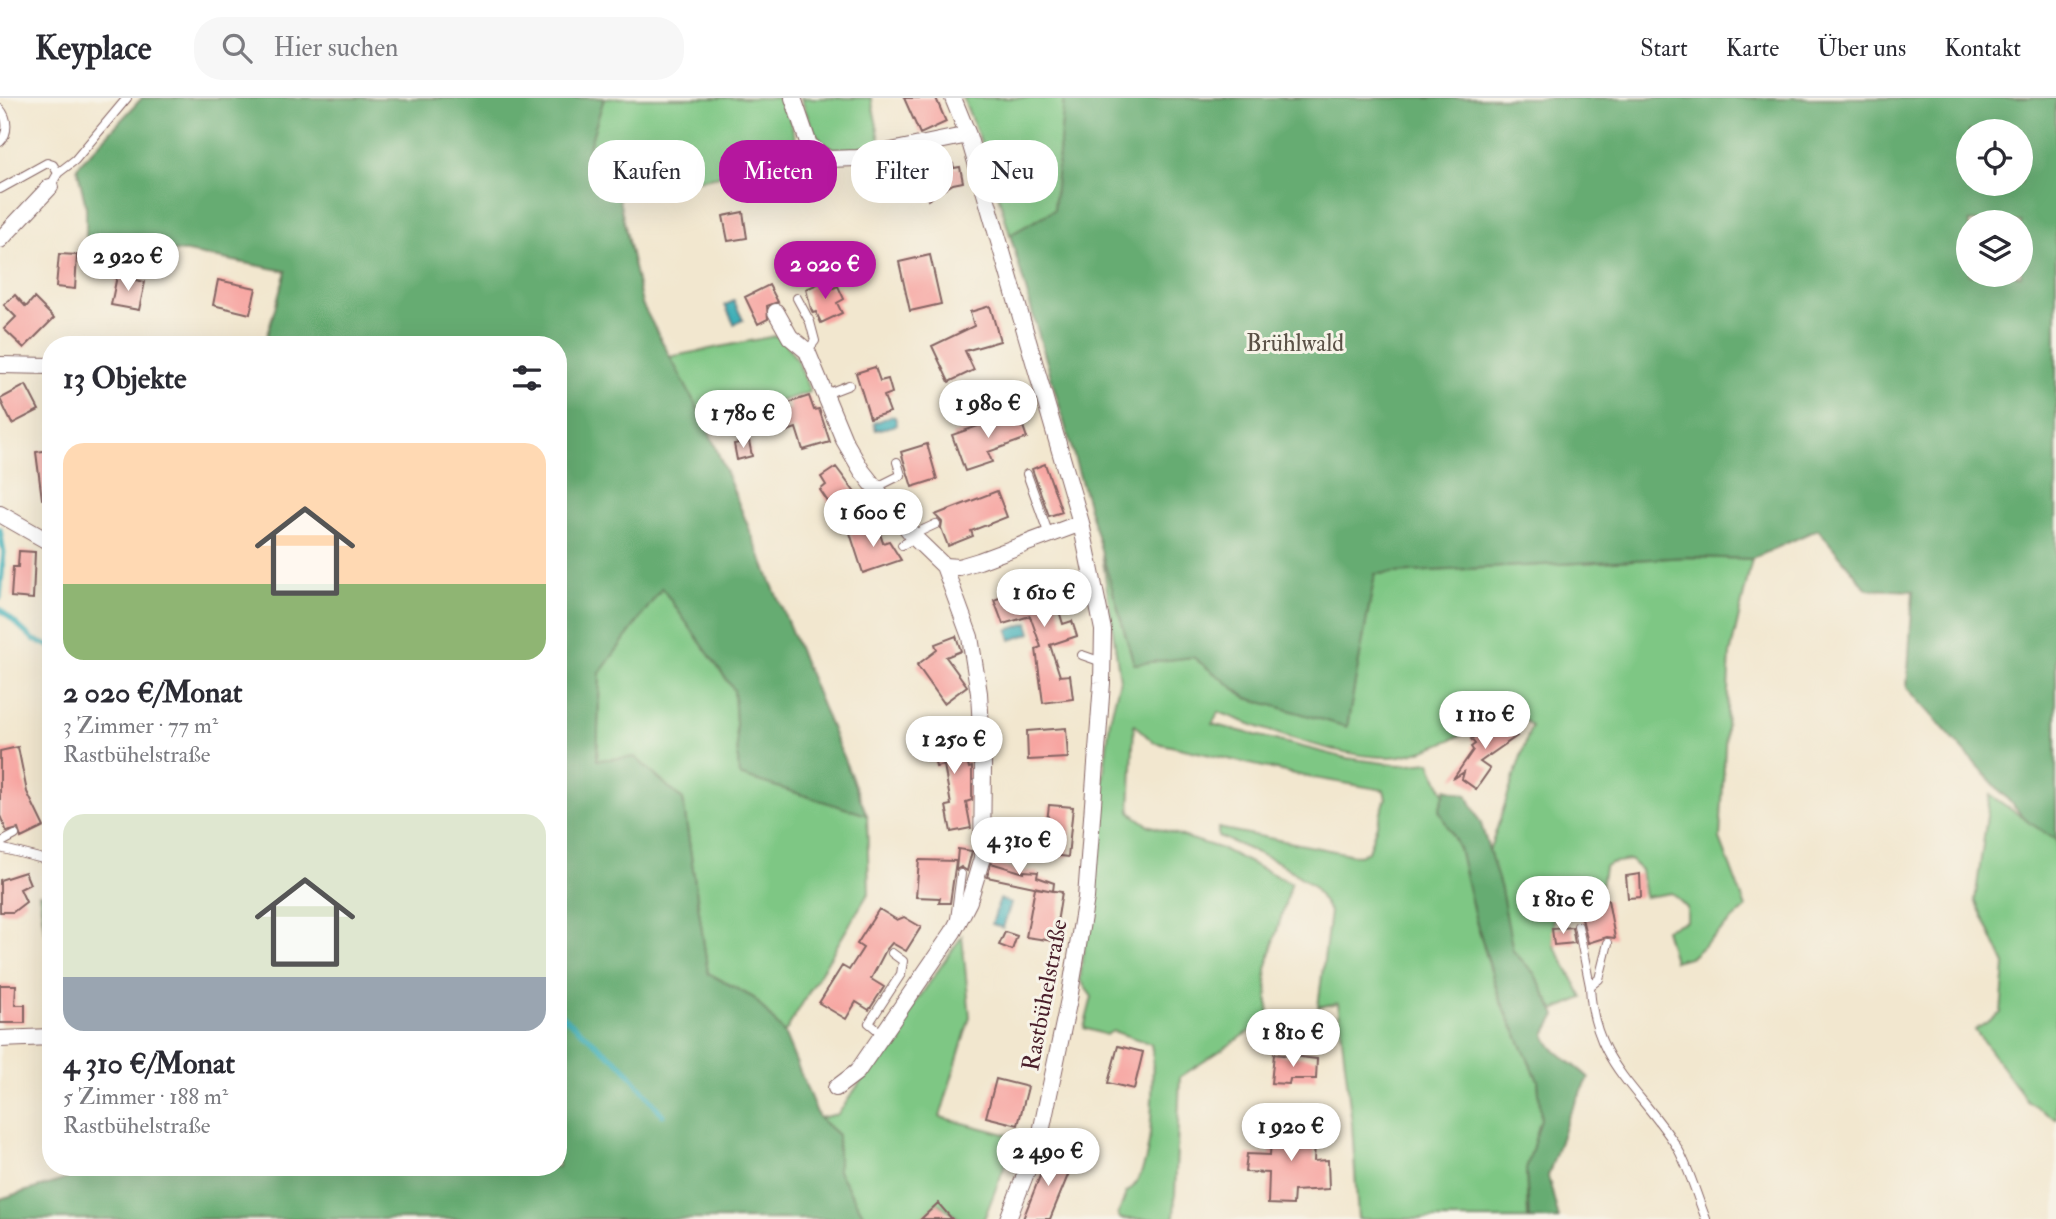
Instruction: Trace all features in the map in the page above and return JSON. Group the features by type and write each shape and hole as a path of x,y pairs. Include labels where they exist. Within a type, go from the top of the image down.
{"street":[{"path":"793,98 808,145 828,159 857,158 968,135"},
{"name":"Rastbühelstraße","path":"953,98 968,135 1081,523 1103,630 1086,898 1069,999 1040,1137 1008,1219"},
{"path":"0,240 54,180"},
{"path":"776,312 790,337 807,351 823,395 844,440 875,488 910,539 944,566 970,637 979,693 983,765 982,858 969,901 953,932 881,1033 857,1072 836,1088"},
{"path":"0,365 42,366"},
{"path":"0,514 42,538"},
{"path":"944,566 959,567 1081,523"},
{"path":"0,1039 42,1037"}],"lane":[{"path":"54,180 75,160 127,98"},
{"path":"0,109 4,114 6,131 0,142"},
{"path":"0,188 43,164 53,165 54,180"},
{"path":"797,298 810,323 815,341 807,351"},
{"path":"823,395 849,385"},
{"path":"875,488 901,475 897,462"},
{"path":"1027,474 1049,536"},
{"path":"910,539 936,524"},
{"path":"1082,655 1103,662"},
{"path":"0,843 15,835"},
{"path":"0,848 42,860"},
{"path":"953,932 961,874"},
{"path":"1578,926 1590,986 1592,1021 1606,1056 1677,1147 1706,1219"},
{"path":"1590,986 1599,979 1608,943"},
{"path":"881,1033 869,1023 901,974 903,961 892,953"}],"green space":[{"path":"142,98 604,98 591,140 588,140 585,160 588,162 588,203 620,203 642,304 706,424 867,815 739,775 734,690 662,588 600,673 597,760 635,757 683,800 708,973 754,998 784,1033 819,1118 838,1135 838,1171 866,1219 0,1219 0,1199 77,1176 567,1176 567,336 267,336 286,271 187,252 86,246 86,207 77,167"},
{"path":"604,98 783,98 796,140 719,140 719,176 705,179 705,140 591,140"},
{"path":"801,98 871,98 880,140 851,140 851,149 837,149 837,140 819,139"},
{"path":"963,98 1064,98 1058,165 1058,140 980,140"},
{"name":"Brühlwald","path":"1064,98 2056,98 2056,840 2027,821 1907,688 1913,591 1867,589 1818,529 1752,559 1689,557 1375,574 1347,727 1247,698 1193,657 1134,664 1010,235 1054,210 1055,203 1058,203 1058,165"},
{"path":"1001,203 1055,203 1054,210 1010,235"},
{"path":"780,335 798,362 810,392 706,424 669,357"},
{"path":"1102,554 1134,664 1193,657 1247,698 1347,726 1375,574 1689,557 1752,559 1730,655 1720,839 1746,908 1692,956 1674,961 1665,929 1687,921 1687,908 1672,893 1645,897 1641,870 1630,860 1611,863 1604,867 1601,887 1552,895 1554,945 1583,998 1554,1010 1534,973 1513,951 1489,852 1531,726 1513,709 1443,743 1414,753 1381,757 1359,755 1309,743 1219,712 1212,724 1346,758 1399,765 1430,762 1444,794 1439,810 1459,848 1475,917 1499,999 1538,1080 1541,1119 1526,1170 1528,1219 1358,1219 1352,1124 1338,1003 1318,1007 1330,912 1313,886 1280,863 1218,836 1218,828 1359,856 1368,851 1386,798 1384,790 1303,776 1153,742 1134,724 1130,812 1148,825 1222,849 1291,883 1266,969 1269,1019 1180,1077 1174,1219 1121,1219 1118,1215 1126,1193 1136,1183 1143,1168 1148,1150 1153,1056 1151,1044 1113,1031 1106,1035 1084,1028 1092,997 1080,980 1110,720 1120,680"},
{"path":"662,588 734,690 739,775 867,815 869,892 784,1034 754,998 708,973 683,800 597,760 600,673"},
{"path":"1446,789 1467,795 1481,824 1501,889 1513,951 1534,973 1556,1015 1545,1034 1548,1041 1589,1078 1569,1115 1548,1176 1559,1219 1529,1219 1526,1170 1541,1119 1538,1080 1500,999 1475,917 1459,848 1439,810"},
{"path":"1990,795 2056,840 2056,1119 2028,1102 1975,1030 2001,1013 2005,965 1975,900"},
{"path":"962,936 970,1017 940,1117 1016,1137 984,1219 960,1219 938,1203 921,1219 866,1219 838,1171 838,1135 819,1118 838,1114"}],"water":[{"path":"734,301 743,320 734,324 725,305"},
{"path":"895,417 897,425 876,430 874,423"},
{"path":"1028,623 1031,633 1011,640 1008,630"},
{"path":"1000,899 1011,903 1003,928 992,924"}],"building":[{"path":"904,98 936,98 946,122 920,134"},
{"path":"953,164 954,168 960,167 963,182 953,184"},
{"path":"743,212 747,238 728,241 723,216"},
{"path":"59,254 77,255 75,289 56,287"},
{"path":"930,255 941,304 910,311 899,262"},
{"path":"117,276 145,282 139,310 111,305"},
{"path":"218,280 256,288 250,314 213,305"},
{"path":"827,280 831,289 838,286 844,299 837,303 842,313 821,323 816,312 813,313 811,309 806,289"},
{"path":"769,285 778,302 767,306 768,319 758,324 745,297"},
{"path":"15,295 26,307 34,298 54,318 24,348 4,329 16,317 4,305"},
{"path":"990,306 1000,341 965,351 974,370 949,382 932,346 974,326 970,312"},
{"path":"875,367 880,381 888,379 892,393 884,396 890,412 870,418 856,373"},
{"path":"26,385 39,410 12,424 0,399"},
{"path":"809,396 814,410 819,409 830,442 803,450 796,428 782,433 775,414 791,409 788,403"},
{"path":"1018,412 1027,438 988,452 992,462 965,471 952,435"},
{"path":"749,441 752,456 737,460 734,444"},
{"path":"927,444 937,479 912,487 901,452"},
{"path":"42,451 42,499 36,452"},
{"path":"1045,464 1062,512 1049,516 1032,469"},
{"path":"836,467 862,502 839,518 820,490 826,485 821,477"},
{"path":"997,491 1007,517 971,531 973,536 948,546 941,528 942,522 935,515"},
{"path":"877,524 883,543 889,541 901,560 863,573 850,533"},
{"path":"19,551 35,552 33,599 11,597 13,567 18,567"},
{"path":"1065,572 1075,588 1055,598 1063,624 1072,621 1077,636 1050,645 1060,676 1070,675 1073,699 1043,703 1036,649 1041,647 1030,616 1003,624 994,600"},
{"path":"956,636 961,651 946,657 967,686 944,703 917,665 937,650 935,644"},
{"path":"1504,717 1517,736 1480,762 1490,769 1476,789 1462,779 1464,772 1453,779 1473,750 1471,747 1475,744 1471,739"},
{"path":"950,728 951,736 961,736 969,768 972,767 972,800 966,802 971,828 951,832 946,806 951,805 944,765 936,767 928,734"},
{"path":"1066,728 1068,758 1028,760 1027,731"},
{"path":"18,747 27,792 42,823 42,828 21,838 18,829 7,832 0,816 0,751"},
{"path":"1049,805 1073,807 1068,857 1043,854"},
{"path":"958,849 972,851 967,871 961,867 956,870"},
{"path":"919,860 956,861 950,903 939,903 940,898 916,897"},
{"path":"991,863 1024,873 1038,872 1037,877 1054,883 1053,891 987,877"},
{"path":"25,872 30,884 20,889 26,902 13,912 0,912 0,880"},
{"path":"1640,874 1641,897 1628,898 1626,876"},
{"path":"1035,888 1062,892 1054,941 1026,937"},
{"path":"1608,900 1615,938 1607,937 1588,943 1579,906"},
{"path":"879,909 897,920 904,917 921,927 906,951 892,943 886,950 871,979 884,987 869,1010 856,1002 846,1019 819,1003 842,966 849,970 863,948 857,944"},
{"path":"1572,927 1575,943 1554,945 1552,929"},
{"path":"1005,932 1017,936 1012,950 999,945"},
{"path":"0,985 16,985 15,1005 25,1005 25,1023 0,1023"},
{"path":"1118,1046 1143,1052 1134,1089 1108,1083"},
{"path":"1274,1054 1317,1059 1316,1079 1290,1079 1289,1084 1271,1083"},
{"path":"996,1079 1028,1087 1018,1125 986,1117"},
{"path":"1272,1123 1316,1126 1314,1161 1328,1160 1329,1189 1294,1191 1293,1205 1268,1204 1269,1173 1245,1172 1247,1154 1270,1155"},
{"path":"1049,1153 1073,1163 1050,1219 1023,1219"},
{"path":"938,1203 952,1219 921,1219"}],"waterway":[{"path":"0,529 4,552 0,598"},
{"path":"0,609 33,639 42,643"},
{"path":"567,1020 624,1067 663,1115"}]}
